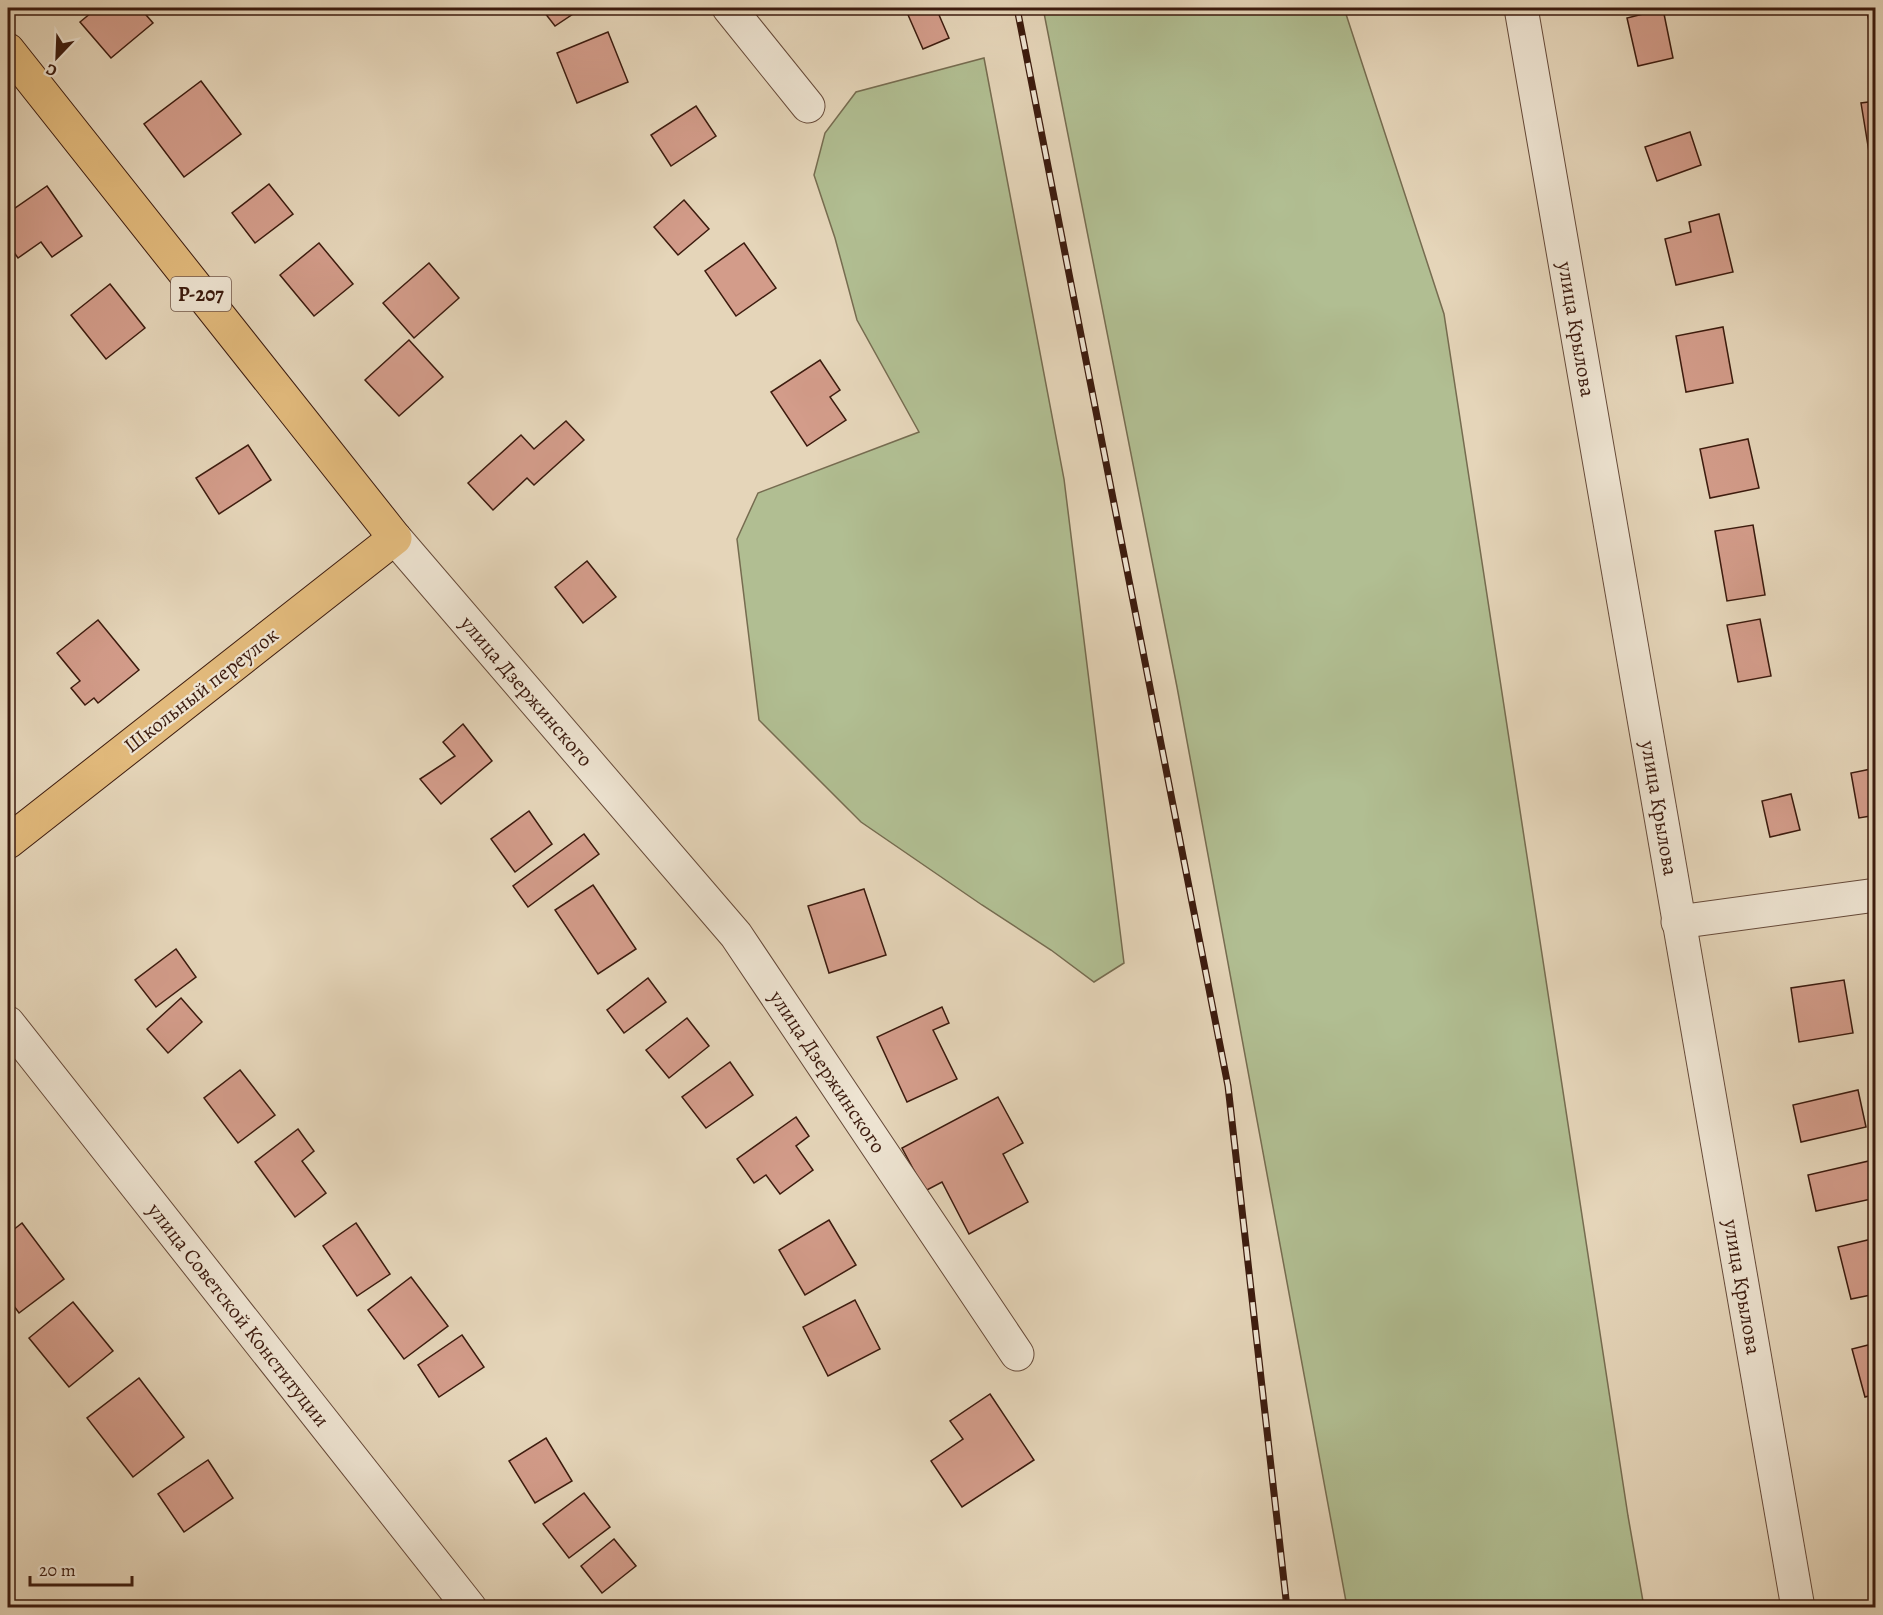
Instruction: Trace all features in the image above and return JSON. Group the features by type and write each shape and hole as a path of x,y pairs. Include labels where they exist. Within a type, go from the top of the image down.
{"main road":[{"name":"улица Дзержинского","path":"8,50 395,538"},
{"name":"Школьный переулок","path":"8,842 395,538"}],"street":[{"path":"729,8 808,106"},
{"name":"улица Крылова","path":"1521,8 1798,1608"},
{"name":"улица Дзержинского","path":"395,538 736,935 1017,1354"},
{"path":"1678,922 1875,895"},
{"name":"улица Советской Конституции","path":"8,1023 470,1608"}],"green space":[{"path":"1043,8 1344,8 1444,314 1628,1516 1644,1607 1347,1607 1177,687"},
{"path":"984,58 1064,479 1124,963 1094,982 1051,950 861,822 759,720 737,539 758,493 919,432 857,320 835,238 814,175 825,133 856,92"}],"building":[{"path":"97,8 140,8 153,23 111,58 80,22"},
{"path":"541,8 582,8 555,26"},
{"path":"905,8 936,8 949,38 923,49"},
{"path":"1866,8 1876,8 1876,42 1874,43"},
{"path":"1663,9 1673,58 1638,66 1627,18"},
{"path":"608,32 628,82 577,103 557,53"},
{"path":"201,81 241,134 184,177 144,124"},
{"path":"1876,101 1876,157 1870,158 1861,103"},
{"path":"696,106 716,136 671,166 651,135"},
{"path":"1690,132 1701,165 1657,181 1645,147"},
{"path":"269,184 293,214 255,243 232,213"},
{"path":"47,186 82,236 52,257 41,242 18,258 8,244 8,213"},
{"path":"684,200 709,229 678,255 654,227"},
{"path":"1719,214 1733,272 1676,285 1665,239 1691,232 1689,222"},
{"path":"319,243 353,284 314,316 280,275"},
{"path":"744,243 776,288 736,316 705,271"},
{"path":"429,263 459,298 414,338 383,303"},
{"path":"110,284 145,328 106,359 71,315"},
{"path":"1723,327 1733,383 1686,392 1676,336"},
{"path":"409,340 443,377 399,416 365,380"},
{"path":"820,360 840,390 830,397 846,420 807,446 771,392"},
{"path":"566,421 584,440 534,485 527,478 493,510 468,483 521,435 534,449"},
{"path":"1748,439 1759,488 1710,498 1700,449"},
{"path":"248,445 271,480 219,514 196,478"},
{"path":"1753,525 1765,595 1727,601 1715,531"},
{"path":"587,561 616,597 583,623 555,587"},
{"path":"1760,619 1771,676 1738,682 1727,625"},
{"path":"98,620 139,670 98,703 94,698 85,705 71,688 80,681 57,653"},
{"path":"463,724 492,761 441,804 420,779 455,756 443,742"},
{"path":"1876,768 1876,815 1859,818 1851,773"},
{"path":"1791,794 1800,830 1770,837 1762,801"},
{"path":"529,811 552,844 515,872 491,839"},
{"path":"584,834 599,854 528,907 513,886"},
{"path":"593,885 636,949 598,974 555,910"},
{"path":"864,889 886,955 829,973 808,906"},
{"path":"176,949 196,977 156,1007 135,980"},
{"path":"648,978 666,1002 624,1033 607,1010"},
{"path":"1844,980 1853,1033 1799,1042 1791,988"},
{"path":"181,998 202,1022 168,1053 147,1029"},
{"path":"942,1007 949,1023 933,1030 957,1079 907,1102 877,1037"},
{"path":"687,1018 709,1046 669,1078 646,1050"},
{"path":"730,1062 753,1095 706,1128 682,1097"},
{"path":"240,1070 275,1115 238,1143 204,1098"},
{"path":"1858,1090 1866,1127 1801,1142 1793,1105"},
{"path":"998,1097 1023,1143 1003,1154 1028,1202 969,1234 942,1182 925,1191 902,1148"},
{"path":"796,1117 809,1136 796,1146 813,1170 780,1194 766,1175 754,1183 737,1159"},
{"path":"298,1129 314,1151 302,1161 326,1193 295,1217 255,1162"},
{"path":"1873,1160 1876,1173 1876,1198 1816,1211 1808,1175"},
{"path":"829,1220 856,1265 805,1295 779,1250"},
{"path":"22,1223 64,1279 19,1313 8,1298 8,1234"},
{"path":"356,1223 390,1274 357,1296 323,1246"},
{"path":"1876,1238 1876,1294 1851,1299 1838,1247"},
{"path":"411,1277 448,1326 404,1359 368,1310"},
{"path":"855,1300 880,1349 828,1376 803,1327"},
{"path":"73,1302 113,1351 69,1387 29,1338"},
{"path":"462,1335 484,1367 439,1397 418,1365"},
{"path":"1876,1343 1876,1394 1865,1397 1852,1349"},
{"path":"139,1378 184,1437 133,1477 87,1418"},
{"path":"990,1394 1034,1460 962,1507 931,1461 963,1439 950,1421"},
{"path":"1876,1436 1876,1473 1871,1437"},
{"path":"546,1438 572,1481 535,1503 509,1461"},
{"path":"208,1460 233,1498 184,1532 158,1494"},
{"path":"584,1493 610,1527 569,1558 543,1524"},
{"path":"614,1539 636,1566 602,1593 581,1566"}],"railway":[{"path":"1017,8 1228,1086 1287,1608"}]}
